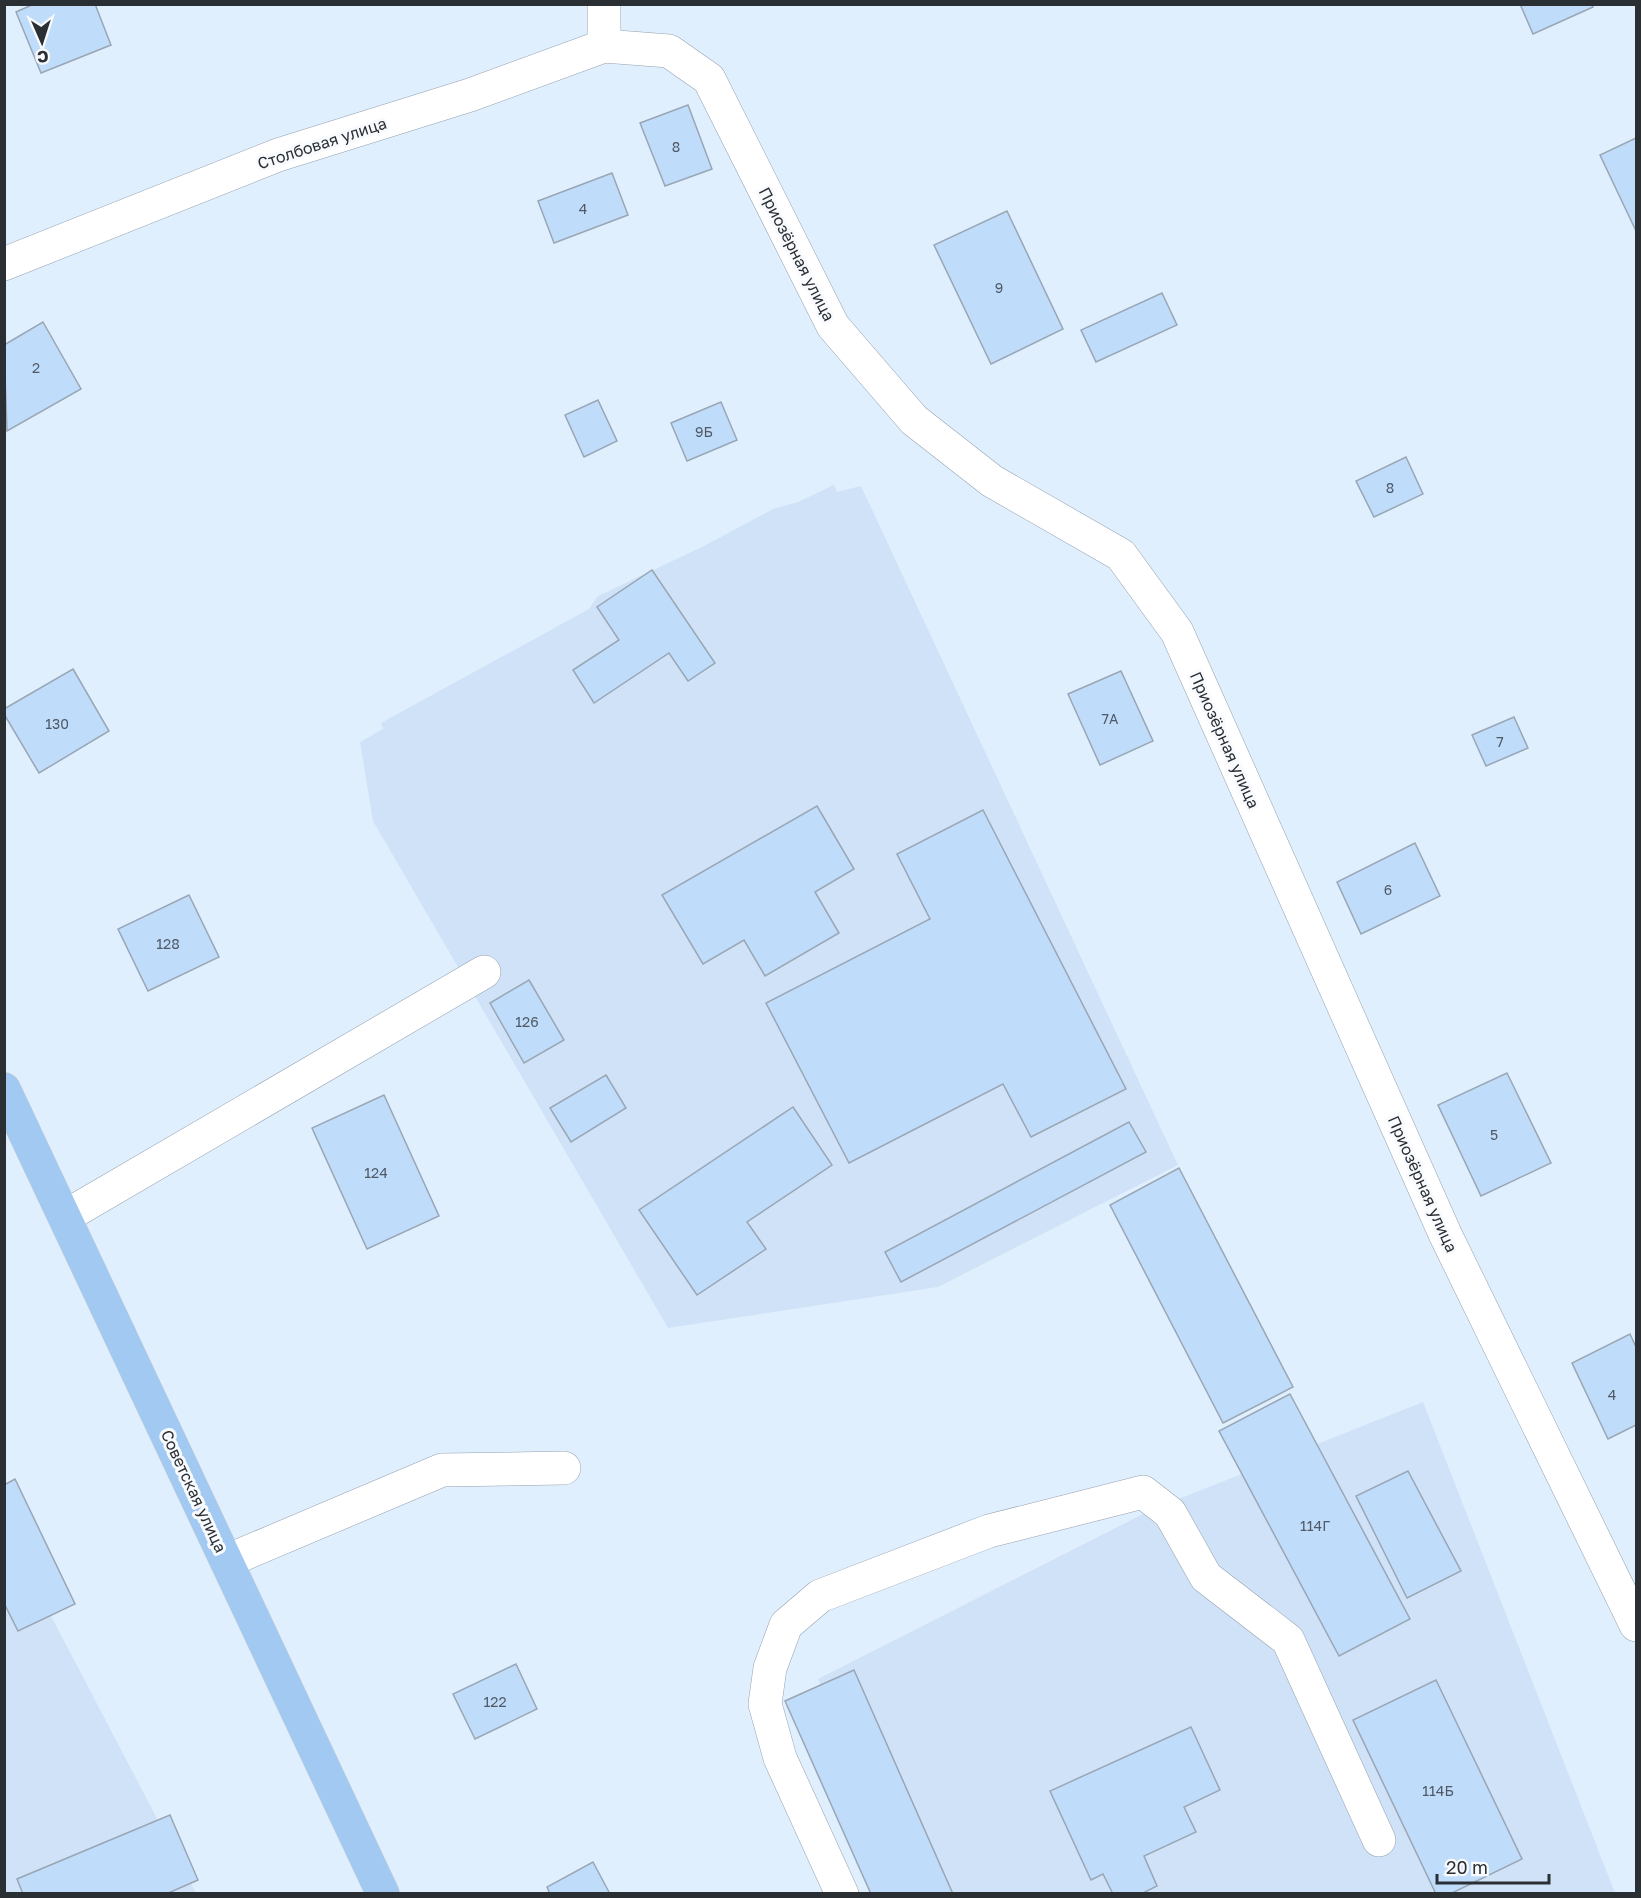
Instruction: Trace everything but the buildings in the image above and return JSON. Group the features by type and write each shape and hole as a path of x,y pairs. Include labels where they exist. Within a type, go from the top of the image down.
{"main road":[{"name":"Советская улица","path":"4,1089 66,1216 383,1893"}],"street":[{"path":"604,4 604,46"},
{"name":"Столбовая улица","path":"4,264 278,155 470,95 604,46"},
{"name":"Приозёрная улица","path":"604,46 669,51 709,80 834,326 914,420 993,481 1121,555 1177,632 1446,1236 1636,1625"},
{"path":"66,1216 484,972"},
{"path":"227,1561 442,1470 564,1468"},
{"path":"842,1893 780,1758 765,1704 770,1668 786,1625 820,1596 934,1551 989,1531 1143,1492 1170,1514 1206,1577 1288,1640 1379,1840"}],"shaded area":[{"path":"834,485 837,492 861,486 1178,1165 938,1287 668,1328 373,821 360,742 383,729 381,723 589,609 598,596 704,546 773,509 798,502"},
{"path":"1423,1402 1615,1893 917,1893 818,1679 1151,1510"},
{"path":"5,1528 196,1893 5,1893"}]}
